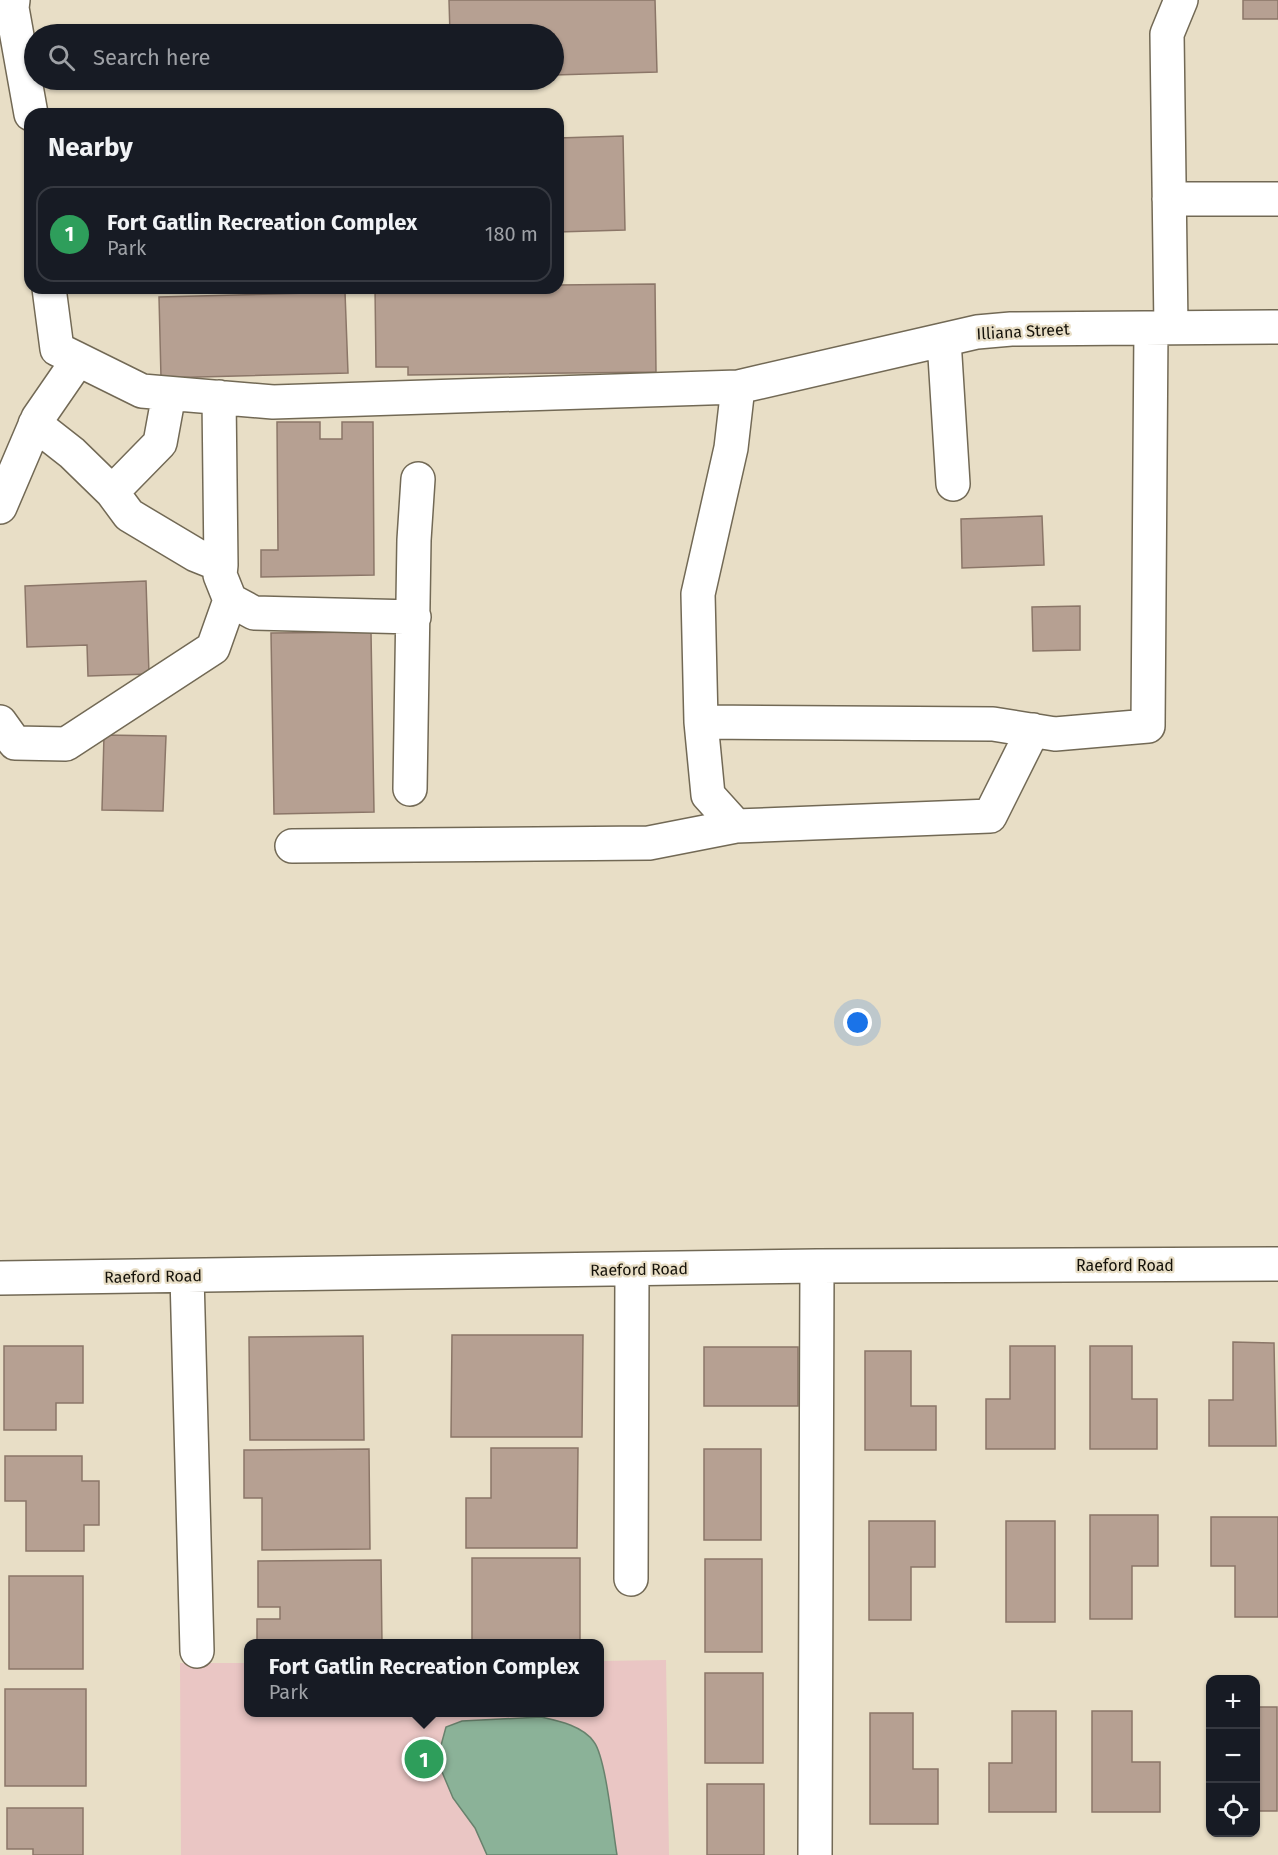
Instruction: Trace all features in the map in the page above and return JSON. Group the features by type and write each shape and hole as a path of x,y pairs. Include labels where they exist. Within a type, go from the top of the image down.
{"street":[{"path":"13,0 12,8 24,75"},
{"path":"701,722 993,724 1055,734 1148,726 1161,328 1169,199 1167,34 1181,0"},
{"path":"27,90 30,108"},
{"path":"1169,199 1278,199"},
{"name":"Illiana Street","path":"50,294 57,349 142,392 273,402 738,387 977,332 1011,329 1278,327"},
{"path":"944,340 953,484"},
{"path":"0,507 36,424 78,360"},
{"path":"736,826 708,795 701,722 698,594 729,456 738,387"},
{"path":"112,492 160,443 169,394"},
{"path":"219,397 220,575 230,600 254,613 414,617"},
{"path":"36,424 72,453 112,492 129,515 196,555 221,565"},
{"path":"410,789 414,540 418,479"},
{"path":"0,722 15,743 66,744 213,648 230,600"},
{"path":"292,846 649,843 736,826 990,816 1033,730"},
{"name":"Raeford Road","path":"0,1278 817,1266 1278,1264"},
{"path":"815,1855 817,1266"},
{"path":"631,1579 632,1269"},
{"path":"187,1276 197,1651"}],"shaded area":[{"path":"666,1660 669,1855 181,1855 180,1663 244,1663 244,1717 604,1717 604,1661"},
{"path":"541,1717 577,1728 594,1742 602,1763 617,1855 487,1855 475,1828 453,1798 437,1760 446,1727 462,1721"}],"building":[{"path":"449,0 655,0 657,72 564,75 564,24 450,24"},
{"path":"1243,0 1278,0 1278,19 1243,19"},
{"path":"623,136 625,230 564,232 564,138"},
{"path":"655,284 656,372 408,375 408,367 376,367 375,294 564,294 564,285"},
{"path":"345,294 348,373 161,378 159,297"},
{"path":"277,422 320,422 320,439 342,439 342,422 373,422 374,575 261,577 261,550 278,550"},
{"path":"1042,516 1044,565 962,568 961,519"},
{"path":"146,581 149,674 88,676 87,645 27,647 25,586"},
{"path":"1080,606 1080,650 1033,651 1032,607"},
{"path":"371,632 374,812 274,814 271,633"},
{"path":"104,735 166,736 163,811 102,810"},
{"path":"452,1335 583,1335 582,1437 451,1437"},
{"path":"363,1336 364,1440 250,1440 249,1337"},
{"path":"1233,1342 1274,1343 1276,1446 1209,1446 1209,1400 1233,1400"},
{"path":"4,1346 83,1346 83,1403 56,1403 56,1430 4,1430"},
{"path":"1010,1346 1055,1346 1055,1449 986,1449 986,1399 1010,1399"},
{"path":"1090,1346 1132,1346 1132,1399 1157,1399 1157,1449 1090,1449"},
{"path":"704,1347 798,1347 798,1406 704,1406"},
{"path":"865,1351 911,1351 911,1406 936,1406 936,1450 865,1450"},
{"path":"491,1448 578,1448 577,1548 466,1548 466,1498 491,1498"},
{"path":"369,1449 370,1549 262,1550 262,1498 244,1498 244,1450"},
{"path":"704,1449 761,1449 761,1540 704,1540"},
{"path":"5,1456 82,1456 82,1481 99,1481 99,1525 84,1525 84,1551 26,1551 26,1501 5,1501"},
{"path":"1090,1515 1158,1515 1158,1566 1132,1566 1132,1619 1090,1619"},
{"path":"1211,1517 1278,1517 1278,1617 1235,1617 1235,1566 1211,1566"},
{"path":"869,1521 935,1521 935,1567 911,1567 911,1620 869,1620"},
{"path":"1006,1521 1055,1521 1055,1622 1006,1622"},
{"path":"472,1558 580,1558 580,1639 472,1639"},
{"path":"705,1559 762,1559 762,1652 705,1652"},
{"path":"381,1560 382,1639 257,1639 257,1619 280,1619 280,1607 258,1607 258,1561"},
{"path":"9,1576 83,1576 83,1669 9,1669"},
{"path":"705,1673 763,1673 763,1763 705,1763"},
{"path":"5,1689 86,1689 86,1786 5,1786"},
{"path":"1260,1707 1277,1707 1277,1811 1260,1811"},
{"path":"1012,1711 1056,1711 1056,1812 989,1812 989,1763 1012,1763"},
{"path":"1092,1711 1132,1711 1132,1762 1160,1762 1160,1812 1092,1812"},
{"path":"870,1713 913,1713 913,1769 938,1769 938,1824 870,1824"},
{"path":"707,1784 764,1784 764,1855 707,1855"},
{"path":"7,1808 83,1808 83,1855 33,1855 33,1849 7,1849"}],"place":[{"name":"Fort Gatlin Recreation Complex","path":"424,1759"}]}
